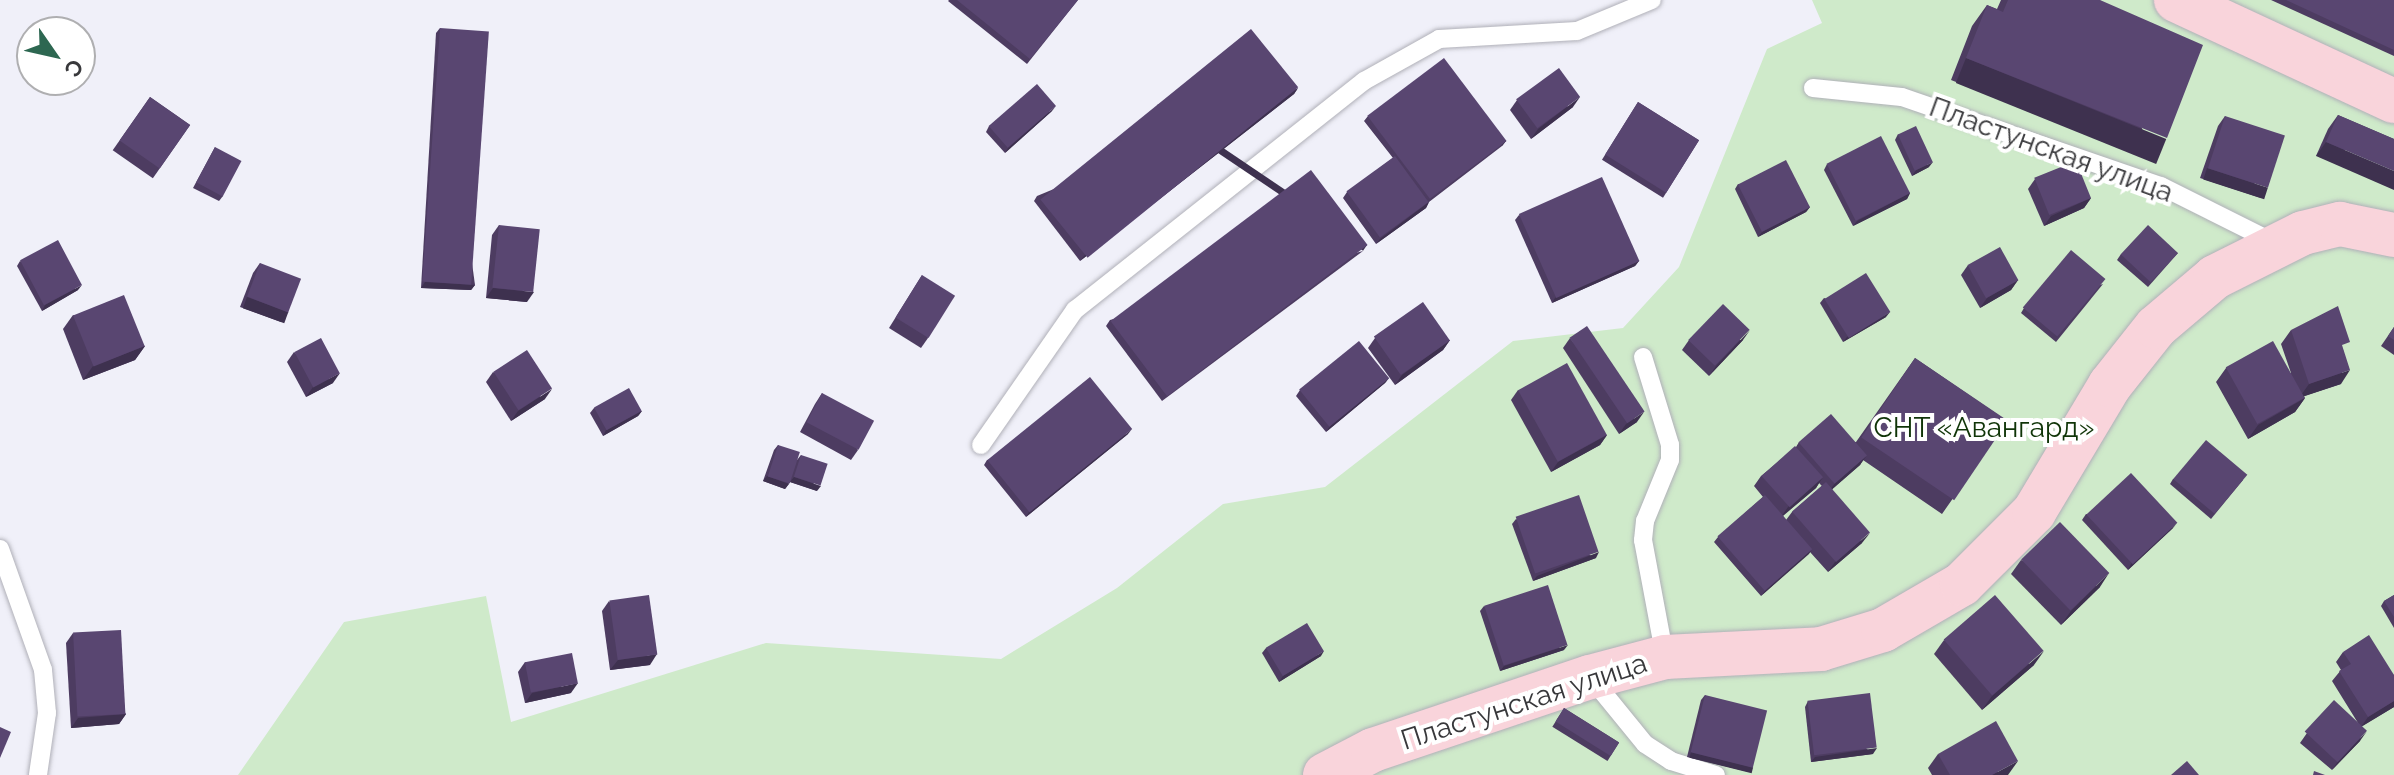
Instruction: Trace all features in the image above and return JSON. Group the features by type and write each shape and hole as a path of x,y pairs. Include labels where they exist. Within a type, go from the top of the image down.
{"street":[{"path":"2176,0 2394,101"},
{"name":"Пластунская улица","path":"1325,775 1373,750 1590,677 1665,657 1821,649 1883,630 1962,584 2034,512 2110,385 2156,327 2215,277 2279,245 2340,224 2394,235"}],"lane":[{"path":"981,445 1075,310 1364,81 1439,39 1577,31 1652,0"},
{"name":"Пластунская улица","path":"1813,88 1902,97 2161,186 2279,245"},
{"path":"1643,357 1670,445 1670,460 1645,521 1643,540 1665,657"},
{"path":"0,549 43,670 47,713 38,775"},
{"path":"1590,677 1645,744 1671,761 1716,775"}],"green space":[{"name":"СНТ «Авангард»","path":"1812,0 2394,0 2394,775 238,775 344,622 486,596 511,722 766,643 1001,659 1117,588 1223,504 1325,487 1513,341 1623,328 1679,267 1767,49 1822,23"}],"building":[{"path":"957,0 1078,0 1030,59"},
{"path":"2008,0 2100,0 2203,45 2167,138 1966,58 1987,5 2003,12"},
{"path":"2286,0 2394,0 2394,50"},
{"path":"440,28 489,31 471,285 422,281"},
{"path":"1251,29 1298,87 1088,258 1040,200"},
{"path":"1444,58 1507,141 1430,199 1367,116"},
{"path":"1559,68 1580,97 1537,128 1516,99"},
{"path":"1037,84 1056,106 1008,148 989,126"},
{"path":"150,97 190,125 160,169 120,140"},
{"path":"1638,102 1699,140 1666,193 1605,155"},
{"path":"2338,115 2394,139 2394,171 2326,142"},
{"path":"2225,116 2285,135 2268,188 2208,168"},
{"path":"1916,126 1933,162 1915,171 1898,134"},
{"path":"1881,136 1910,193 1856,221 1827,164"},
{"path":"215,147 241,161 223,196 196,182"},
{"path":"1395,156 1429,202 1380,237 1346,191"},
{"path":"1786,160 1810,207 1762,232 1738,185"},
{"path":"2076,161 2091,198 2049,215 2034,178"},
{"path":"1311,170 1368,245 1167,396 1111,321"},
{"path":"1602,177 1639,261 1556,298 1519,214"},
{"path":"499,225 540,229 533,292 492,288"},
{"path":"2148,225 2178,253 2151,282 2121,254"},
{"path":"58,240 82,285 44,305 20,260"},
{"path":"2000,247 2018,280 1986,298 1968,265"},
{"path":"2071,250 2105,279 2057,336 2023,307"},
{"path":"260,263 301,279 288,312 247,297"},
{"path":"1866,273 1890,312 1849,338 1824,299"},
{"path":"922,275 955,296 929,338 896,317"},
{"path":"124,295 145,346 94,367 73,316"},
{"path":"1423,302 1450,341 1401,375 1374,336"},
{"path":"1723,304 1750,330 1715,366 1688,340"},
{"path":"2338,306 2350,342 2342,345 2350,370 2309,384 2291,330"},
{"path":"1587,326 1645,411 1627,423 1570,338"},
{"path":"321,338 340,373 313,387 295,352"},
{"path":"1359,341 1389,378 1329,427 1299,389"},
{"path":"2273,341 2305,398 2257,424 2226,367"},
{"path":"527,350 552,389 519,410 493,372"},
{"path":"1915,358 2008,421 1954,500 1861,438"},
{"path":"1567,363 1607,435 1558,462 1518,390"},
{"path":"1090,377 1132,429 1030,512 987,460"},
{"path":"629,388 642,411 607,430 594,407"},
{"path":"822,393 874,421 859,450 807,422"},
{"path":"1831,414 1867,456 1835,484 1799,442"},
{"path":"2206,440 2247,475 2215,514 2173,479"},
{"path":"778,445 800,452 790,483 768,476"},
{"path":"1795,446 1823,477 1790,507 1762,476"},
{"path":"801,455 828,464 821,486 794,477"},
{"path":"2131,473 2177,523 2133,564 2086,515"},
{"path":"1826,482 1870,533 1836,562 1792,512"},
{"path":"1579,495 1599,552 1535,574 1516,517"},
{"path":"1765,495 1812,549 1765,591 1717,536"},
{"path":"2060,522 2109,573 2070,611 2021,560"},
{"path":"1548,585 1567,645 1504,666 1484,606"},
{"path":"649,595 657,654 618,660 609,601"},
{"path":"1995,595 2044,651 1992,695 1944,640"},
{"path":"2394,595 2394,617 2384,601"},
{"path":"1307,623 1324,651 1283,676 1266,648"},
{"path":"121,630 125,714 77,716 73,633"},
{"path":"2369,635 2394,675 2394,701 2368,717 2339,671 2351,664 2343,652"},
{"path":"572,653 578,683 531,693 525,662"},
{"path":"1870,693 1877,748 1814,755 1807,701"},
{"path":"1705,695 1767,710 1753,768 1691,752"},
{"path":"2334,700 2367,731 2338,762 2305,731"},
{"path":"1564,708 1619,742 1611,756 1556,722"},
{"path":"1996,721 2018,761 1992,775 1950,775 1938,754"},
{"path":"0,727 11,732 0,758"},
{"path":"2187,761 2199,775 2171,775"}]}
